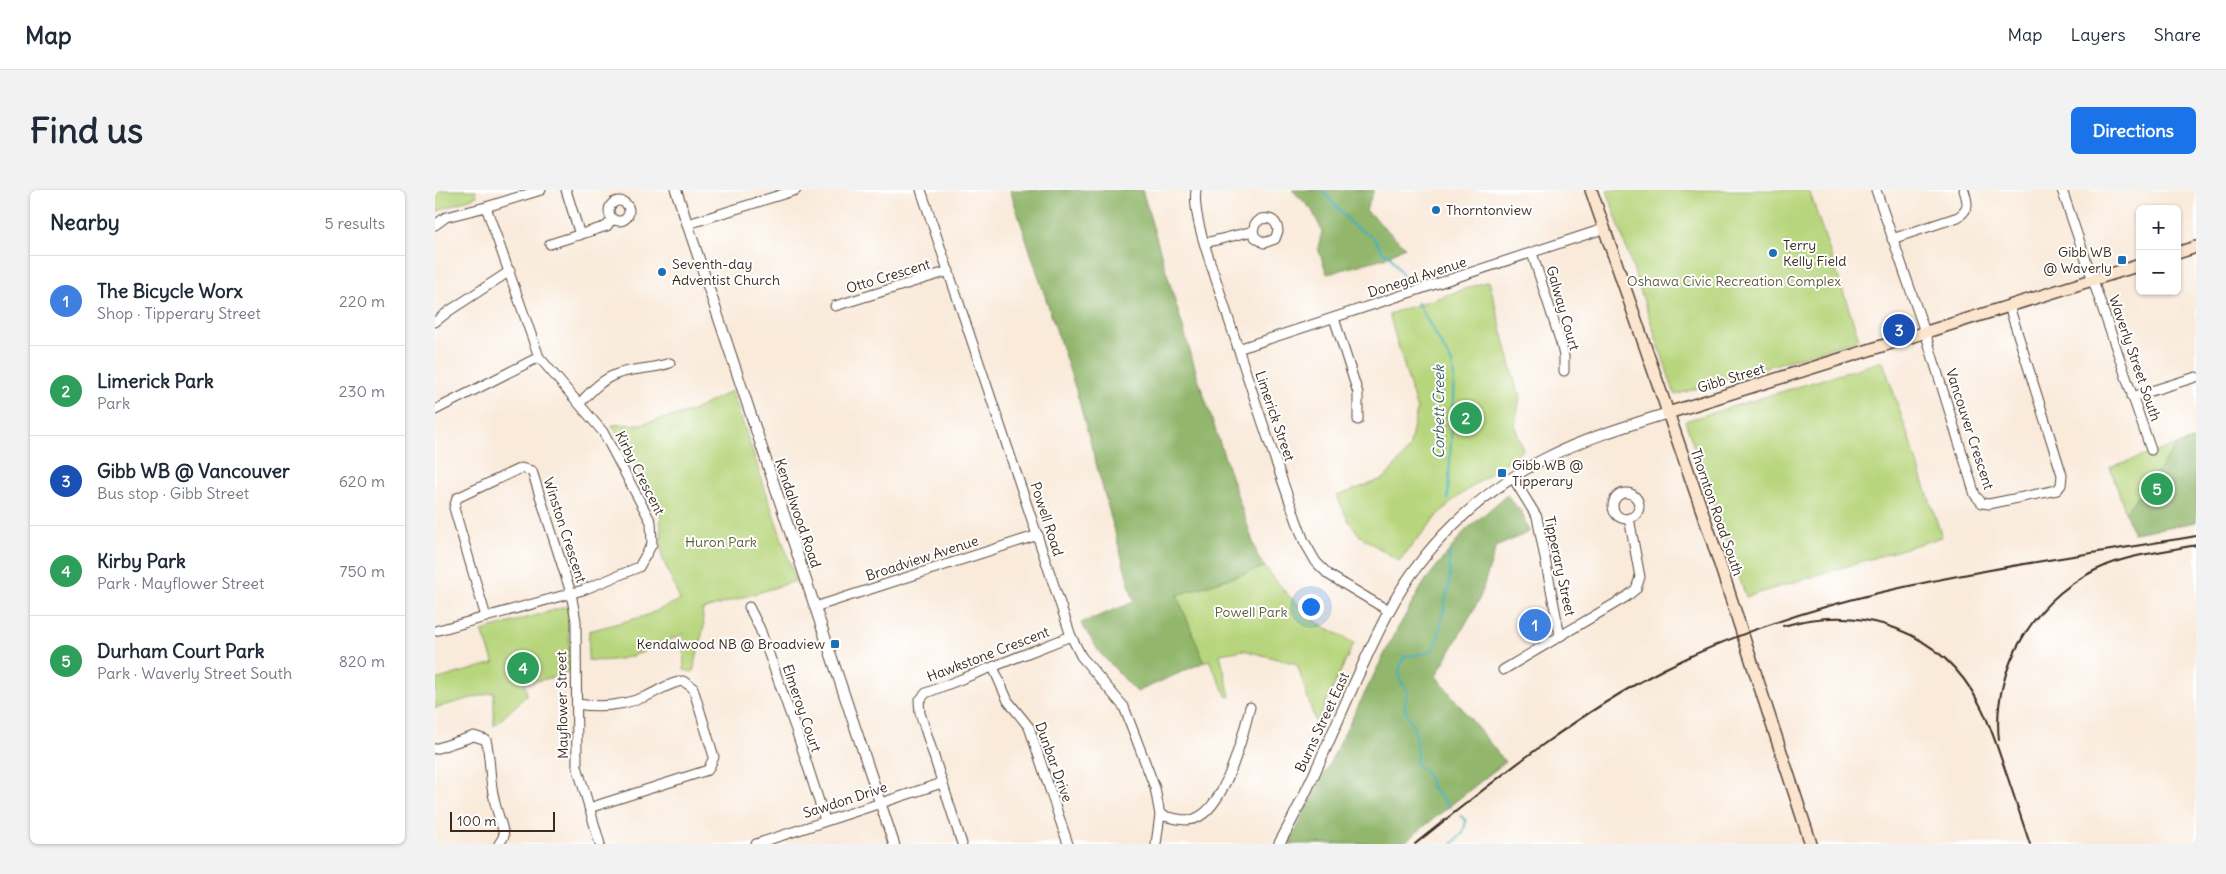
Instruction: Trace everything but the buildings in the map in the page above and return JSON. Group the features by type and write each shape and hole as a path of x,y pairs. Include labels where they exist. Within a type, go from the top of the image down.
{"main road":[{"name":"Thornton Road South","path":"1591,190 1668,413 1811,844"},
{"path":"2181,252 2196,247"},
{"name":"Gibb Street","path":"1668,413 2136,266"}],"street":[{"path":"435,225 446,217 541,190"},
{"path":"566,190 580,235"},
{"name":"Kendalwood Road","path":"676,190 894,844"},
{"path":"687,224 796,190"},
{"name":"Powell Road","path":"921,190 1071,636 1081,656 1124,707 1155,788 1160,815 1156,844"},
{"name":"Limerick Street","path":"1196,190 1195,205 1205,243 1238,349 1304,541 1315,562 1329,575 1389,611"},
{"path":"1876,190 1925,332"},
{"path":"1892,239 1958,217 1966,212 1969,204 1964,190"},
{"name":"Waverly Street South","path":"2063,190 2151,450"},
{"name":"Kirby Crescent","path":"435,631 571,593 639,567 652,544 651,522 603,432 539,357 486,207"},
{"path":"550,244 607,226 612,218"},
{"name":"Donegal Avenue","path":"1238,349 1603,229"},
{"path":"1205,243 1253,231"},
{"name":"Galway Court","path":"1532,253 1561,343 1564,356 1564,371"},
{"path":"435,322 510,271"},
{"name":"Otto Crescent","path":"835,306 949,271"},
{"name":"Vancouver Crescent","path":"1925,332 1978,500 1989,504 2057,490 2061,485 2062,475 2009,306"},
{"path":"1334,318 1358,393 1358,420"},
{"path":"435,410 539,357"},
{"path":"580,403 599,384 611,376 669,363"},
{"path":"2133,397 2196,377"},
{"name":"Gibb Street","path":"1389,611 1411,576 1438,541 1468,511 1513,478 1542,460 1575,444 1668,413"},
{"name":"Winston Crescent","path":"486,617 454,508 457,498 521,468 532,471 571,593"},
{"name":"Tipperary Street","path":"1513,478 1537,517 1560,636"},
{"path":"1503,670 1625,597 1635,589 1640,577 1629,518"},
{"name":"Broadview Avenue","path":"815,607 1038,536"},
{"name":"Mayflower Street","path":"571,593 576,621 577,766 600,844"},
{"name":"Elmeroy Court","path":"749,607 764,638 825,820"},
{"name":"Burns Street East","path":"1279,844 1299,806 1389,611"},
{"name":"Hawkstone Crescent","path":"962,844 920,713 919,701 926,693 1071,636"},
{"name":"Dunbar Drive","path":"993,667 1008,701 1029,727 1068,844"},
{"path":"577,704 589,706 619,704 647,696 671,683 683,681 693,688 714,757 708,770 589,808"},
{"path":"1160,815 1174,819 1194,819 1217,800 1241,747 1250,708"},
{"path":"435,749 474,736 486,740 494,800 504,836 499,844"},
{"name":"Sawdon Drive","path":"756,844 942,783"}],"green space":[{"path":"435,190 476,190 477,196 435,212"},
{"path":"1010,190 1142,190 1198,378 1258,557 1265,567 1177,595 1204,662 1137,692 1100,653 1081,623 1134,602 1076,390"},
{"path":"1292,190 1374,190 1366,210 1405,247 1384,258 1327,274 1318,248 1322,231 1312,210"},
{"name":"Oshawa Civic Recreation Complex","path":"1607,190 1809,190 1859,339 1675,395"},
{"path":"1489,281 1518,394 1521,392 1515,426 1523,450 1455,499 1436,517 1399,561 1360,536 1348,520 1337,496 1385,478 1409,449 1417,410 1389,314"},
{"path":"1883,361 1942,537 1746,597 1685,421"},
{"name":"Huron Park","path":"732,391 796,581 702,610 704,626 693,672 684,670 683,634 637,654 615,660 588,660 589,631 645,616 680,600 662,557 660,508 612,425 641,424 690,412"},
{"path":"2196,439 2196,522 2133,533 2110,467"},
{"path":"2196,439 2196,522 2133,533 2125,512 2177,446"},
{"path":"1507,495 1522,513 1529,532 1496,547 1479,600 1436,676 1505,762 1402,844 1289,844 1394,635 1425,581 1466,530"},
{"name":"Powell Park","path":"1265,567 1288,595 1318,623 1354,643 1316,724 1297,664 1243,650 1220,654 1230,696 1227,697 1209,660 1204,662 1176,595"},
{"path":"568,606 570,673 525,684 527,695 494,726 494,692 435,708 435,680 494,663 482,631"}],"waterway":[{"name":"Corbett Creek","path":"1322,190 1352,225 1374,238 1382,251 1390,255 1408,284"},
{"name":"Corbett Creek","path":"1417,302 1452,363 1454,378 1448,500"},
{"name":"Corbett Creek","path":"1449,552 1450,579 1436,646 1426,653 1405,656 1401,665 1400,680 1405,685 1408,693 1404,707 1416,733 1417,766 1425,771 1433,789 1450,807"},
{"name":"Corbett Creek","path":"1452,844 1463,833 1466,821 1461,816"}],"railway":[{"path":"1415,844 1535,750 1598,707 1664,669 1727,640 1791,617 1857,598 1924,583 2196,536"},
{"path":"1999,740 1999,712 2003,685 2011,659 2024,635 2040,613 2060,593 2082,577 2118,561 2196,545"},
{"path":"1783,626 1813,620 1842,618 1870,621 1896,629 1921,641 1944,658 1964,679 1983,711 2030,844"}],"place":[{"name":"Thorntonview","path":"1436,210"},
{"name":"Terry Kelly Field","path":"1773,253"},
{"name":"Gibb WB @ Waverly","path":"2122,260"},
{"name":"Seventh-day Adventist Church","path":"662,272"},
{"name":"Gibb WB @ Vancouver","path":"1899,330"},
{"name":"Limerick Park","path":"1466,418"},
{"name":"Gibb WB @ Tipperary","path":"1502,473"},
{"name":"Durham Court Park","path":"2157,489"},
{"name":"The Bicycle Worx","path":"1535,625"},
{"name":"Kendalwood NB @ Broadview","path":"835,644"},
{"name":"Kirby Park","path":"523,668"}]}
